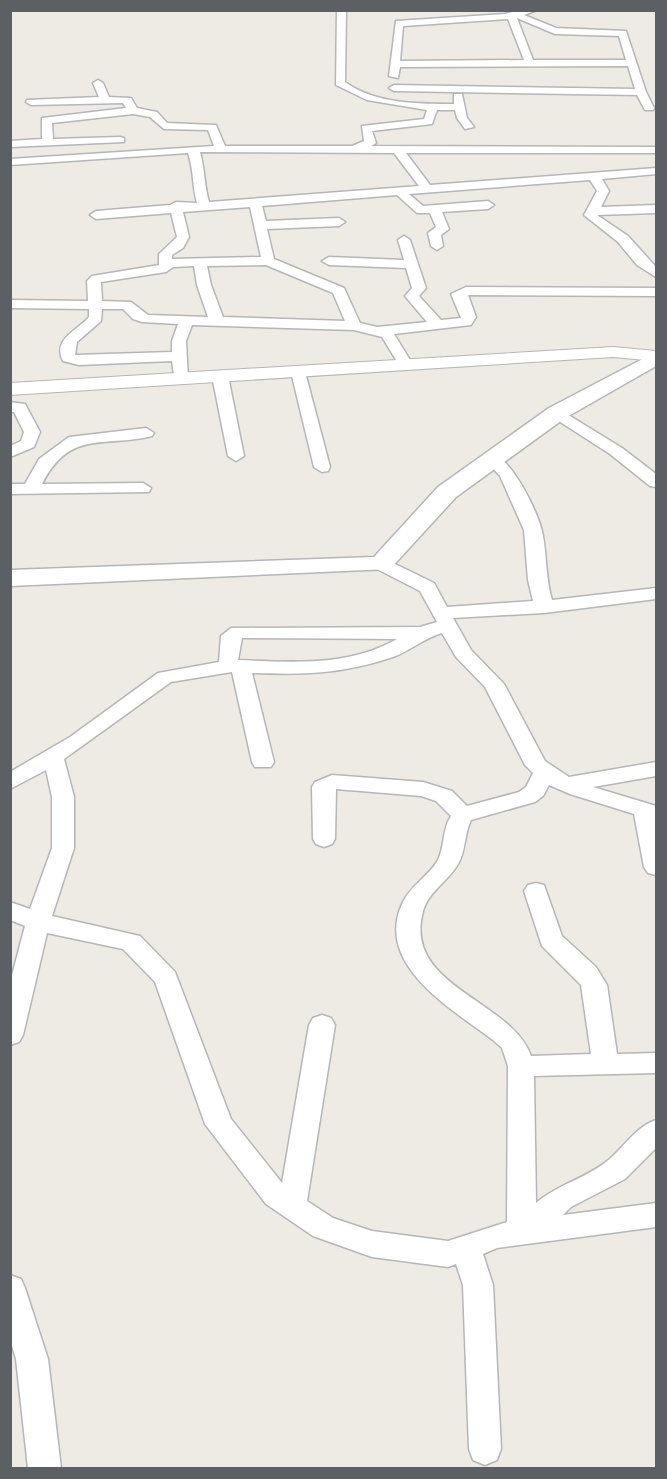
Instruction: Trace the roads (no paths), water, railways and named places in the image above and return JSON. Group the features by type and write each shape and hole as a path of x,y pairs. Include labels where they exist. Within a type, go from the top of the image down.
{"main road":[{"path":"10,578 381,564 447,492 557,413 656,357"}],"street":[{"path":"342,10 340,83 345,88 364,95 432,108 459,107"},
{"path":"533,10 513,15 399,23 393,91 457,89 641,92"},
{"path":"513,15 555,31 623,33 630,63 649,108"},
{"path":"513,15 530,64"},
{"path":"395,63 630,63"},
{"path":"98,83 105,100"},
{"path":"457,89 462,118 469,127"},
{"path":"31,102 127,100 134,111"},
{"path":"358,150 358,146 370,143 366,128 430,122 432,108"},
{"path":"48,143 46,120 134,111 153,114 164,126 212,127 221,149"},
{"path":"406,124 438,141 445,150"},
{"path":"166,138 216,138"},
{"path":"10,144 134,139"},
{"path":"10,162 194,149 657,150"},
{"path":"194,149 201,176 198,184 203,204"},
{"path":"397,149 427,189"},
{"path":"96,214 176,206 657,171"},
{"path":"594,176 603,191 594,212 591,213 592,217 623,239 642,262 657,273"},
{"path":"400,191 416,208 434,209 488,204"},
{"path":"255,201 268,261"},
{"path":"176,206 183,237 178,245 165,254 166,268 94,281 97,305 95,321 68,342 68,358 79,361 179,356"},
{"path":"434,209 443,229 434,233 437,246"},
{"path":"594,212 657,209"},
{"path":"261,225 339,222"},
{"path":"404,240 419,288 412,296 438,325"},
{"path":"166,263 268,261 340,292 354,326"},
{"path":"329,261 411,264"},
{"path":"200,262 204,285 217,321"},
{"path":"10,304 132,306 141,318 354,326 379,331 469,320 458,294 461,292 657,292"},
{"path":"180,379 179,340 187,320"},
{"path":"379,331 387,334 406,365"},
{"path":"10,389 613,352 656,357"},
{"path":"298,372 322,467"},
{"path":"220,376 236,456"},
{"path":"10,407 20,407 32,432 28,444 10,452"},
{"path":"557,413 653,476"},
{"path":"31,489 45,462 75,440 146,433"},
{"path":"492,459 507,474 534,530 537,580 544,607"},
{"path":"10,489 143,488"},
{"path":"381,564 427,586 463,653 494,684 536,765 544,773 567,785 650,812 657,867"},
{"path":"10,782 77,742 165,677 234,666 311,669 341,665 388,652 445,619 657,593"},
{"path":"263,762 234,666 229,640 231,636 238,632 421,633"},
{"path":"10,1035 38,921 63,848 63,798 53,756"},
{"path":"567,785 657,769"},
{"path":"522,1233 520,1066 510,1041 434,984 420,968 410,940 412,910 418,896 447,862 453,849 458,820 463,815 527,797 536,791 544,773"},
{"path":"324,839 323,787 332,782 423,789 444,796 463,815"},
{"path":"536,891 550,940 587,973 594,985 605,1064"},
{"path":"10,910 38,921 131,942 166,978 219,1124 276,1196 323,1227 372,1244 448,1254 496,1236 657,1215"},
{"path":"292,1208 322,1025"},
{"path":"520,1066 657,1063"},
{"path":"522,1233 561,1199 615,1171 657,1131"},
{"path":"466,1246 478,1285 485,1449"},
{"path":"10,1288 32,1359 45,1468"}]}
